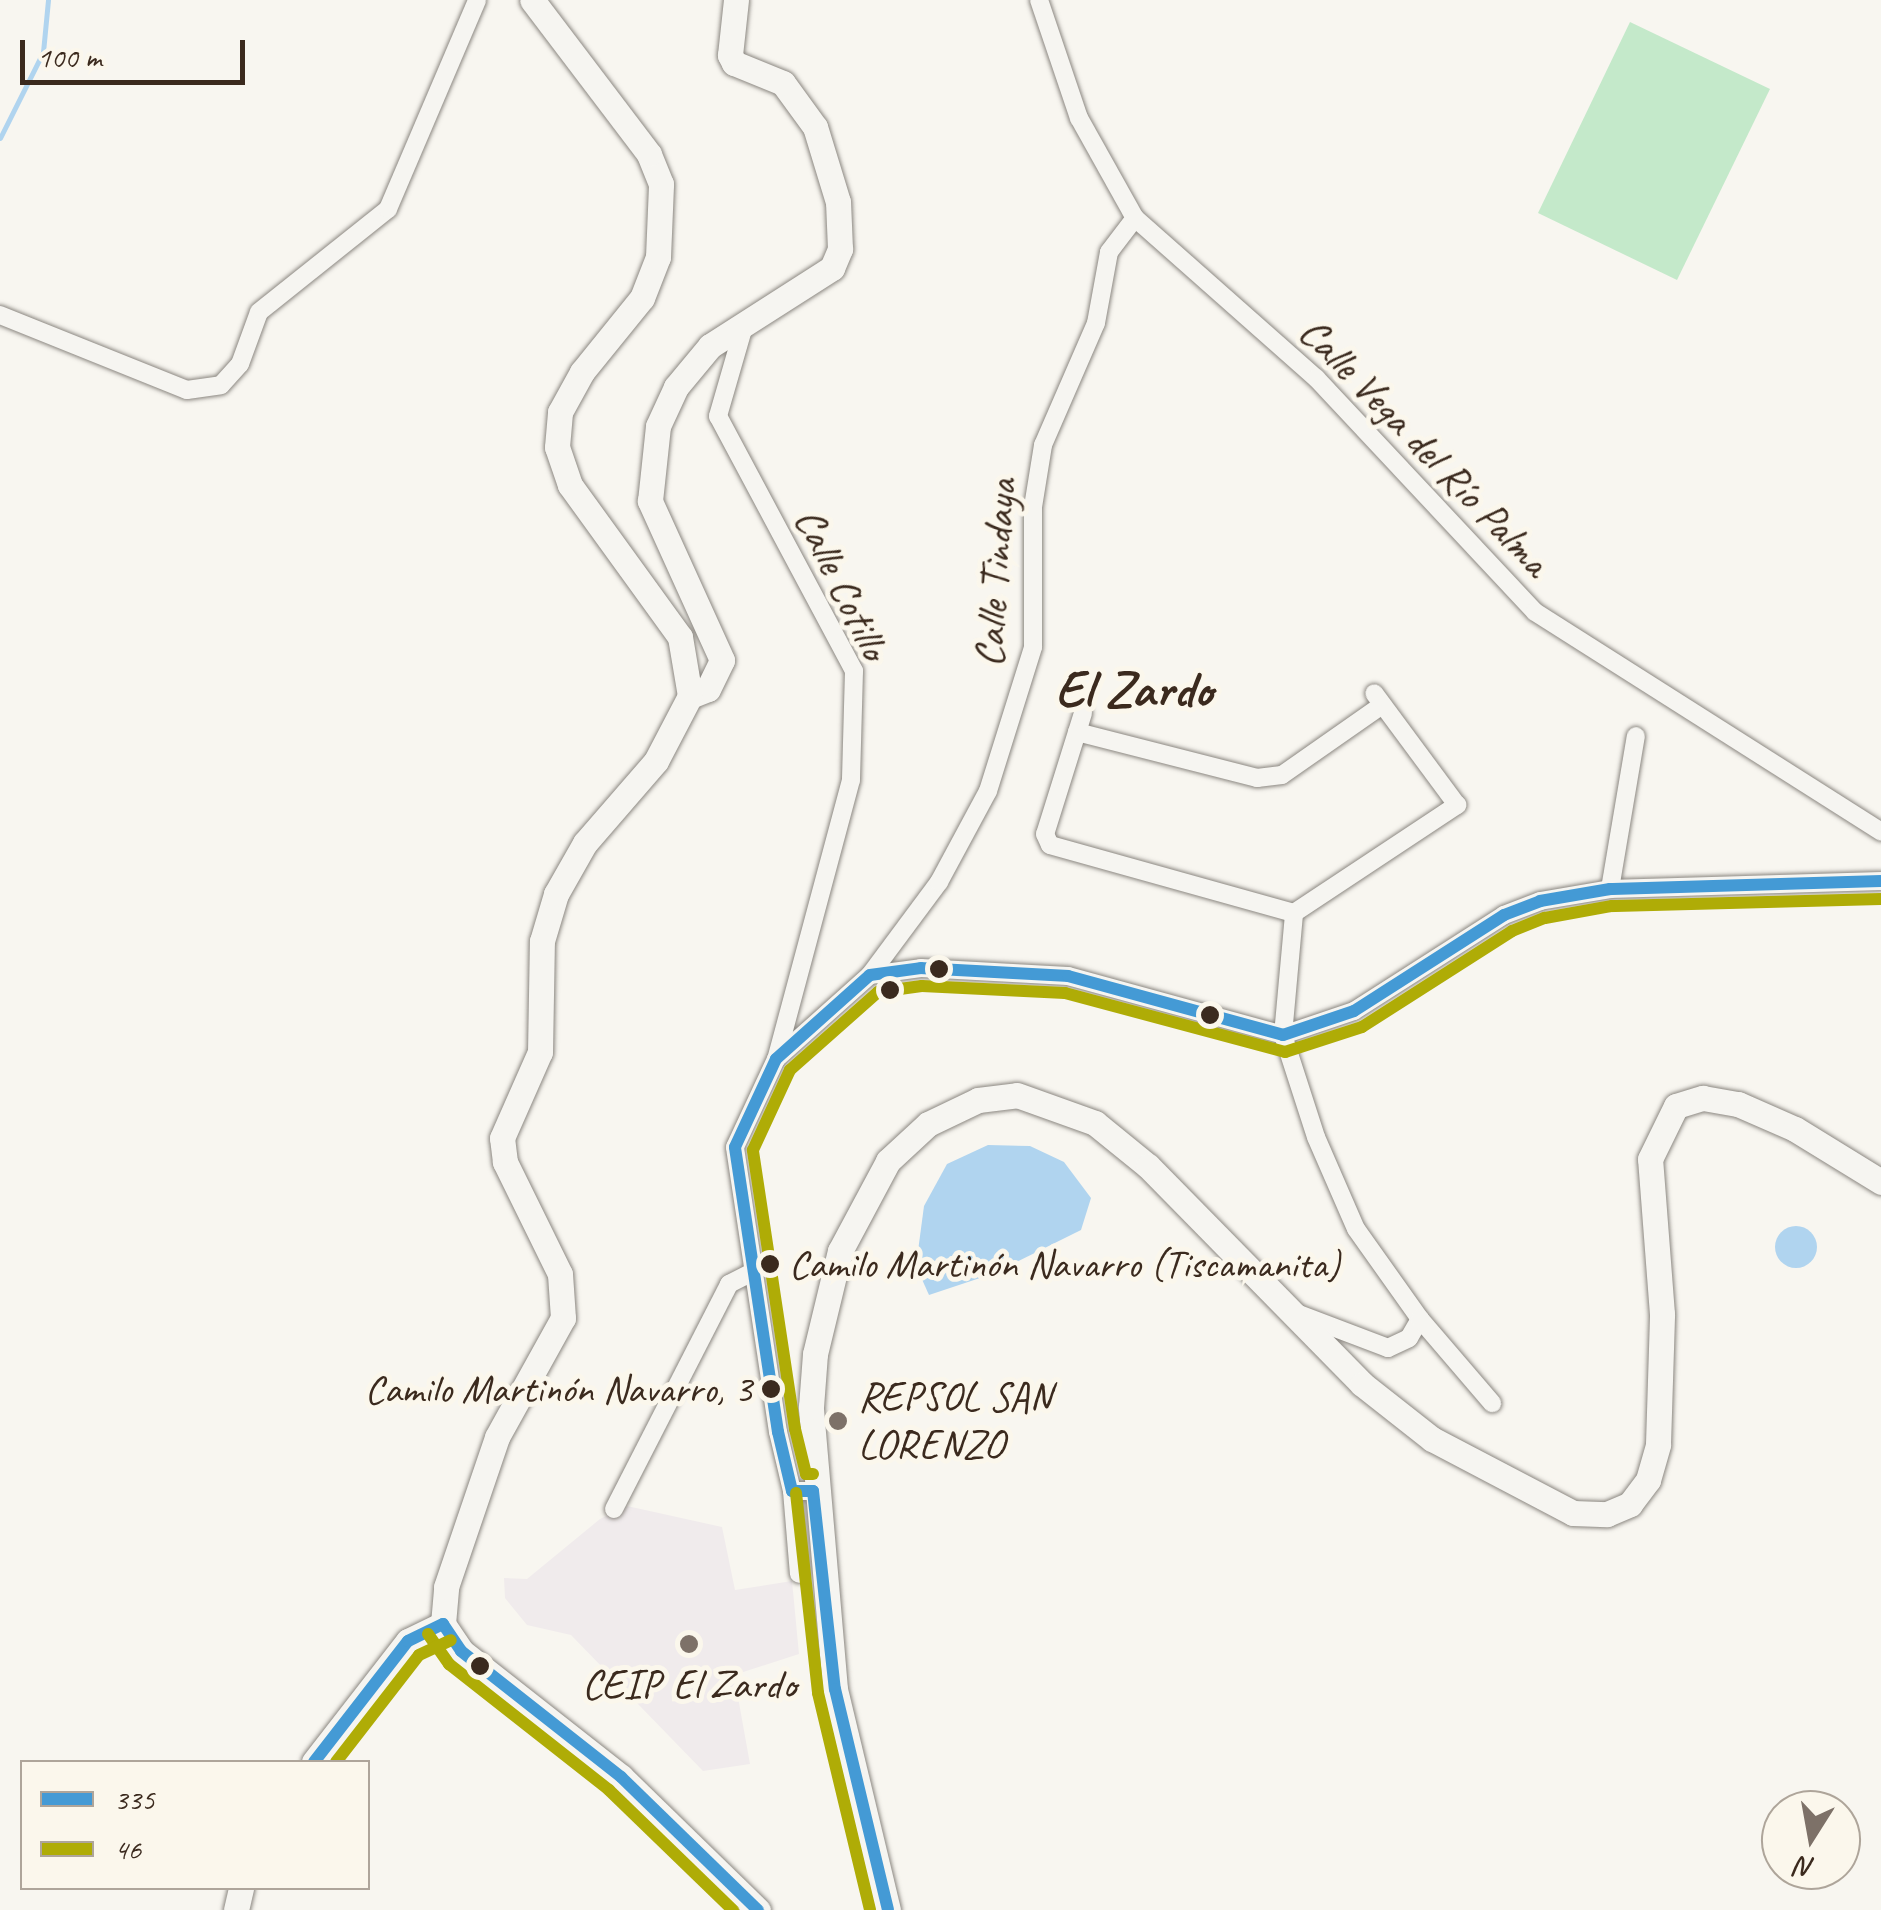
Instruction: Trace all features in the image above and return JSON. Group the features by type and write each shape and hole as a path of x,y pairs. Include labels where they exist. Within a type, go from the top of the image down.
{"street":[{"path":"0,315 187,390 221,385 240,364 259,312 388,209 477,0"},
{"path":"532,0 649,154 662,184 658,256 642,298 582,372 560,412 557,448 570,485 680,637 690,696 656,761 585,843 556,894 542,941 540,1052 502,1138 505,1162 560,1274 563,1318 550,1351 497,1437 446,1587 443,1624 460,1651 621,1778 758,1910"},
{"path":"690,696 708,689 722,660 656,518 649,470 676,386 710,346 832,268 840,249 838,202 815,127 783,83 734,63 730,55 736,0"},
{"name":"Calle Vega del Río Palma","path":"1040,0 1079,118 1135,218 1316,378 1534,612 1881,832"},
{"name":"Calle Tindaya","path":"776,1059 870,974 939,882 988,791 1032,647 1033,507 1044,444 1093,333 1109,252 1135,218"},
{"name":"Calle Cotillo","path":"744,326 718,416 854,671 850,780 776,1059"},
{"path":"1077,732 1257,778 1282,775 1378,699 1457,805 1294,912 1050,846 1045,834 1077,732 1084,713"},
{"path":"1610,889 1636,736"},
{"path":"870,974 921,968 1068,976 1283,1036 1354,1011 1504,915 1540,901 1610,889 1881,880"},
{"path":"1294,912 1283,1036 1316,1137 1356,1229 1420,1319 1492,1403"},
{"path":"776,1059 735,1147 753,1272 802,1491 834,1689 888,1910"},
{"path":"800,1574 802,1491 815,1354 846,1236 888,1161 928,1124 978,1100 1017,1095 1095,1123 1148,1166 1283,1309 1432,1439 1572,1513 1608,1514 1630,1504 1648,1480 1658,1444 1662,1314 1650,1159 1676,1106 1703,1098 1738,1104 1795,1129 1881,1182"},
{"path":"614,1509 728,1284 753,1272"},
{"path":"1283,1309 1388,1348 1409,1338 1420,1319"},
{"path":"316,1760 408,1640 443,1624"}],"shaded area":[{"name":"CEIP El Zardo","path":"627,1506 722,1527 735,1590 792,1581 799,1654 734,1675 750,1764 703,1771 571,1635 527,1625 505,1598 504,1578 527,1579 600,1519"}],"green space":[{"path":"1630,22 1770,89 1677,280 1538,213"}],"water":[{"path":"988,1145 1030,1146 1064,1162 1091,1198 1081,1230 992,1274 929,1295 916,1266 924,1206 947,1164"},
{"path":"1796,1226 1811,1232 1817,1247 1811,1262 1796,1268 1781,1262 1775,1247 1781,1232"}],"waterway":[{"path":"0,138 43,52 48,0"}],"transit line":[{"name":"335","path":"813,1491 792,1491 778,1432 735,1147 776,1059 870,975 921,968 1068,976 1283,1035 1354,1011 1504,915 1540,901 1610,889 1881,881"},
{"name":"46","path":"813,1474 806,1474 795,1429 753,1150 790,1070 878,992 922,986 1065,993 1285,1052 1362,1027 1512,931 1545,918 1612,906 1881,899"},
{"name":"335","path":"813,1491 835,1689 888,1910"},
{"name":"46","path":"796,1493 818,1693 870,1910"},
{"name":"335","path":"443,1624 461,1651 621,1777 758,1910"},
{"name":"335","path":"316,1760 408,1641 443,1624"},
{"name":"46","path":"428,1634 449,1664 609,1790 733,1910"},
{"name":"46","path":"338,1760 419,1655 451,1640"}],"place":[{"name":"Camilo Martinón Navarro (Tiscamanita)","path":"770,1264"},
{"name":"Camilo Martinón Navarro, 3","path":"771,1389"},
{"name":"REPSOL SAN LORENZO","path":"838,1421"},
{"name":"CEIP El Zardo","path":"689,1644"}],"district":[{"name":"El Zardo","path":"1134,690"}]}
